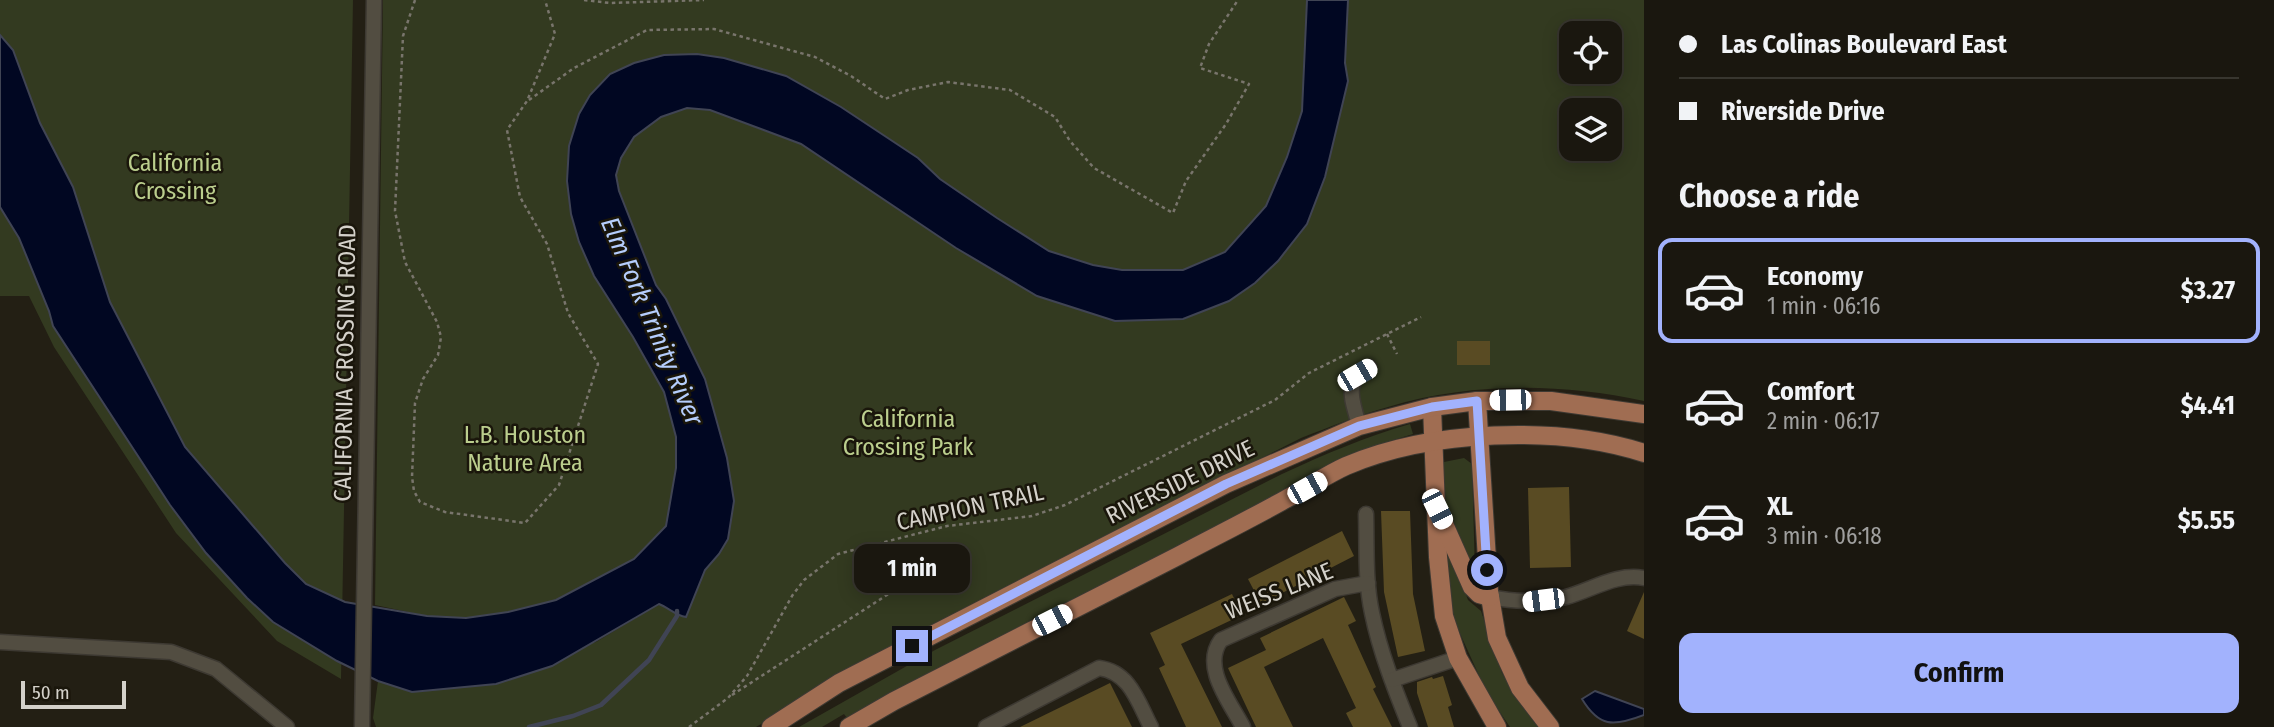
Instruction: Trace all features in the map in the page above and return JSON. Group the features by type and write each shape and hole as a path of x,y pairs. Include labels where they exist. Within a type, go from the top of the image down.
{"main road":[{"name":"RIVERSIDE DRIVE","path":"771,727 839,683 1226,484 1359,426 1432,407 1477,401 1551,401 1644,414"},
{"path":"1477,401 1490,597 1497,638 1520,688 1550,727"},
{"path":"1432,407 1440,592 1449,634 1458,659 1497,727"},
{"path":"849,727 894,701 1235,527 1346,466 1386,452 1434,441 1538,436 1587,440 1644,453"},
{"path":"1437,509 1472,587 1479,594 1490,597"}],"street":[{"name":"CALIFORNIA CROSSING ROAD","path":"362,727 374,0"},
{"path":"1359,426 1352,396 1353,381 1370,367"},
{"path":"1366,514 1368,583 1376,630 1410,727"},
{"path":"1490,597 1523,602 1562,598 1620,578 1644,578"},
{"name":"WEISS LANE","path":"1243,727 1214,669 1214,652 1221,640 1335,589 1368,583"},
{"path":"0,642 171,652 216,669 287,727"},
{"path":"1392,680 1458,659"},
{"path":"989,726 1099,668 1113,670 1130,684 1151,727"}],"path":[{"path":"415,0 403,36 395,211 405,262 437,322 441,337 439,355 423,379 415,403 412,477 414,491 420,502 444,512 525,523 559,485 598,364 568,313 547,244 520,197 507,130 527,101 555,34 545,0"},
{"path":"584,0 610,3 704,0"},
{"path":"527,101 573,68 648,30 714,29 815,57 851,76 885,99 908,90 948,82 1010,90 1055,117 1070,141 1094,168 1173,213 1186,181 1226,124 1249,85 1200,68 1209,44 1238,0"},
{"name":"CAMPION TRAIL","path":"689,727 728,698 747,676 792,596 804,580 838,554 947,526 1032,516 1065,505 1275,401 1309,373 1421,317"},
{"path":"1387,334 1397,354"},
{"path":"728,698 890,593 892,586 873,544"}],"green space":[{"name":"California Crossing","path":"0,0 353,0 341,679 277,641 176,533 54,347 29,296 0,296"},
{"name":"L.B. Houston Nature Area","path":"383,0 1307,0 1302,111 1287,157 1266,206 1225,252 1183,270 1122,270 1093,265 1050,251 940,179 918,158 841,107 786,76 724,58 697,54 664,55 634,63 590,95 579,114 569,146 571,214 579,242 594,276 664,392 676,437 676,468 666,526 634,559 555,600 508,612 466,618 427,616 375,605"},
{"name":"California Crossing Park","path":"1348,0 1644,0 1644,401 1548,388 1483,389 1419,399 1344,421 1301,438 959,611 849,671 756,727 376,727 373,718 378,681 412,692 596,642 659,604 685,617 705,570 719,554 727,458 705,379 666,299 656,285 619,191 616,175 621,158 634,137 661,117 687,108 710,110 801,144 956,248 1037,296 1115,321 1307,224 1325,177 1348,81 1345,63"},
{"path":"1410,424 1413,434 1338,460 1296,485 847,718 844,714 822,727 799,727 935,650 1282,474 1345,446"},
{"path":"1464,458 1472,464 1475,573 1471,574 1450,518 1442,486 1444,462"},
{"path":"1446,547 1449,547 1468,600 1481,611 1502,673 1538,727 1510,727 1487,693 1453,618 1446,582"}],"water":[{"name":"Elm Fork Trinity River","path":"1307,0 1348,0 1345,63 1348,81 1325,177 1307,224 1278,261 1255,283 1229,301 1183,319 1115,321 1037,296 956,248 801,144 710,110 687,108 661,117 634,137 621,158 616,175 619,191 656,285 666,299 705,379 727,458 734,501 728,539 705,570 686,617 659,604 552,666 496,684 412,692 378,681 337,661 273,622 247,598 206,553 170,505 53,326 19,238 0,207 0,35 13,50 40,123 73,187 110,302 185,447 285,563 306,584 345,602 427,616 466,618 508,612 556,600 634,559 666,526 676,468 676,437 664,392 594,276 579,242 571,214 567,181 569,146 579,114 590,95 610,74 634,63 664,55 697,54 724,58 786,76 841,107 918,158 940,179 1049,251 1093,265 1122,270 1183,270 1225,252 1266,206 1287,157 1302,111"},
{"path":"1595,691 1644,709 1644,715 1624,722 1601,720 1582,699"}],"building":[{"path":"1457,341 1490,341 1490,365 1457,365"},
{"path":"1569,487 1571,567 1530,568 1528,488"},
{"path":"1381,511 1410,511 1413,594 1425,651 1398,657 1384,592"},
{"path":"1342,531 1354,556 1261,604 1248,579"},
{"path":"1644,592 1644,639 1627,631"},
{"path":"1232,594 1242,615 1181,644 1222,727 1186,727 1159,668 1165,665 1150,633"},
{"path":"1344,597 1356,621 1348,625 1376,687 1373,689 1392,727 1353,727 1346,713 1356,708 1323,638 1264,667 1293,727 1256,727 1228,668 1266,650 1260,638"},
{"path":"1443,676 1452,705 1448,707 1454,727 1428,727 1417,693 1417,682"},
{"path":"1110,683 1132,727 1020,727"}],"waterway":[{"path":"529,727 573,716 601,705 649,660 677,616 677,611"}],"route":[{"path":"912,646 1226,484 1359,426 1432,407 1477,401 1487,570"}]}
